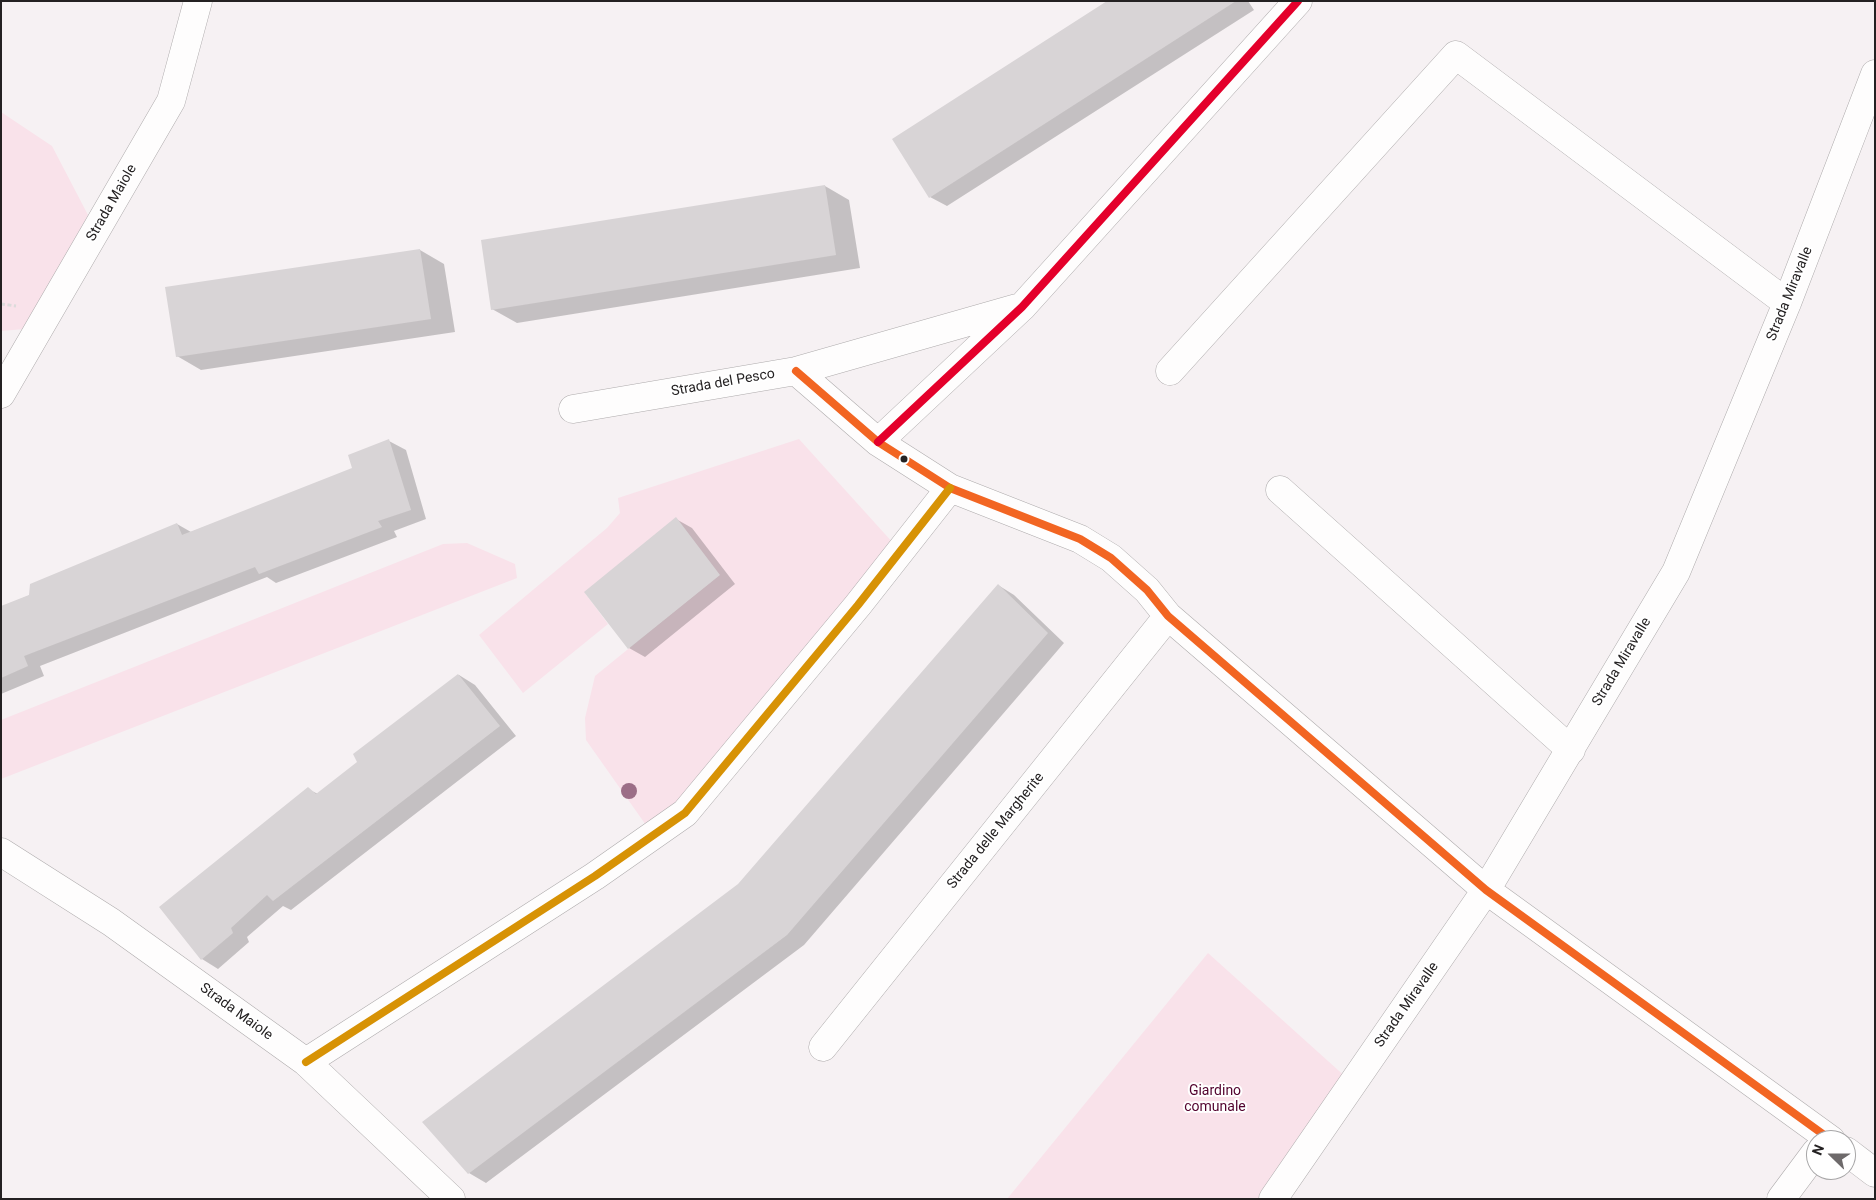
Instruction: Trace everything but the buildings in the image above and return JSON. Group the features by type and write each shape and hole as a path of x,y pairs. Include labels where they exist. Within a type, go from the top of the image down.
{"street":[{"name":"Strada Maiole","path":"1,394 171,101 198,1"},
{"path":"878,442 1022,307 1298,1"},
{"path":"1170,371 1456,55 1787,303"},
{"name":"Strada Miravalle","path":"1273,1199 1486,890 1676,572 1787,303 1875,74"},
{"name":"Strada del Pesco","path":"573,409 796,371 1022,307"},
{"path":"796,371 878,442 950,488 1080,539 1118,564 1148,590 1168,616 1486,890 1810,1130"},
{"path":"306,1062 595,876 684,813 858,605 950,488"},
{"path":"1280,490 1571,750"},
{"name":"Strada delle Margherite","path":"823,1047 1168,616"},
{"name":"Strada Maiole","path":"1,852 111,922 306,1062 451,1199"},
{"path":"1856,1161 1875,1173"},
{"path":"1782,1199 1806,1171"}],"path":[{"path":"1,304 19,306"}],"green space":[{"path":"1,112 52,146 88,215 25,329 1,331"},
{"path":"799,439 894,544 679,806 648,828 586,740 585,718 595,676 719,575 585,593 608,624 523,693 479,635 607,528 620,513 618,498"},
{"path":"467,543 515,564 517,578 1,779 1,720 443,544"},
{"name":"Giardino comunale","path":"1208,953 1348,1079 1266,1199 1007,1199"}],"transit line":[{"path":"878,442 1022,307 1298,1"},
{"path":"796,371 878,442 950,488 1080,539 1111,558 1147,590 1168,616 1486,890 1817,1130"},
{"path":"306,1062 595,876 685,813 858,605 950,488"}]}
